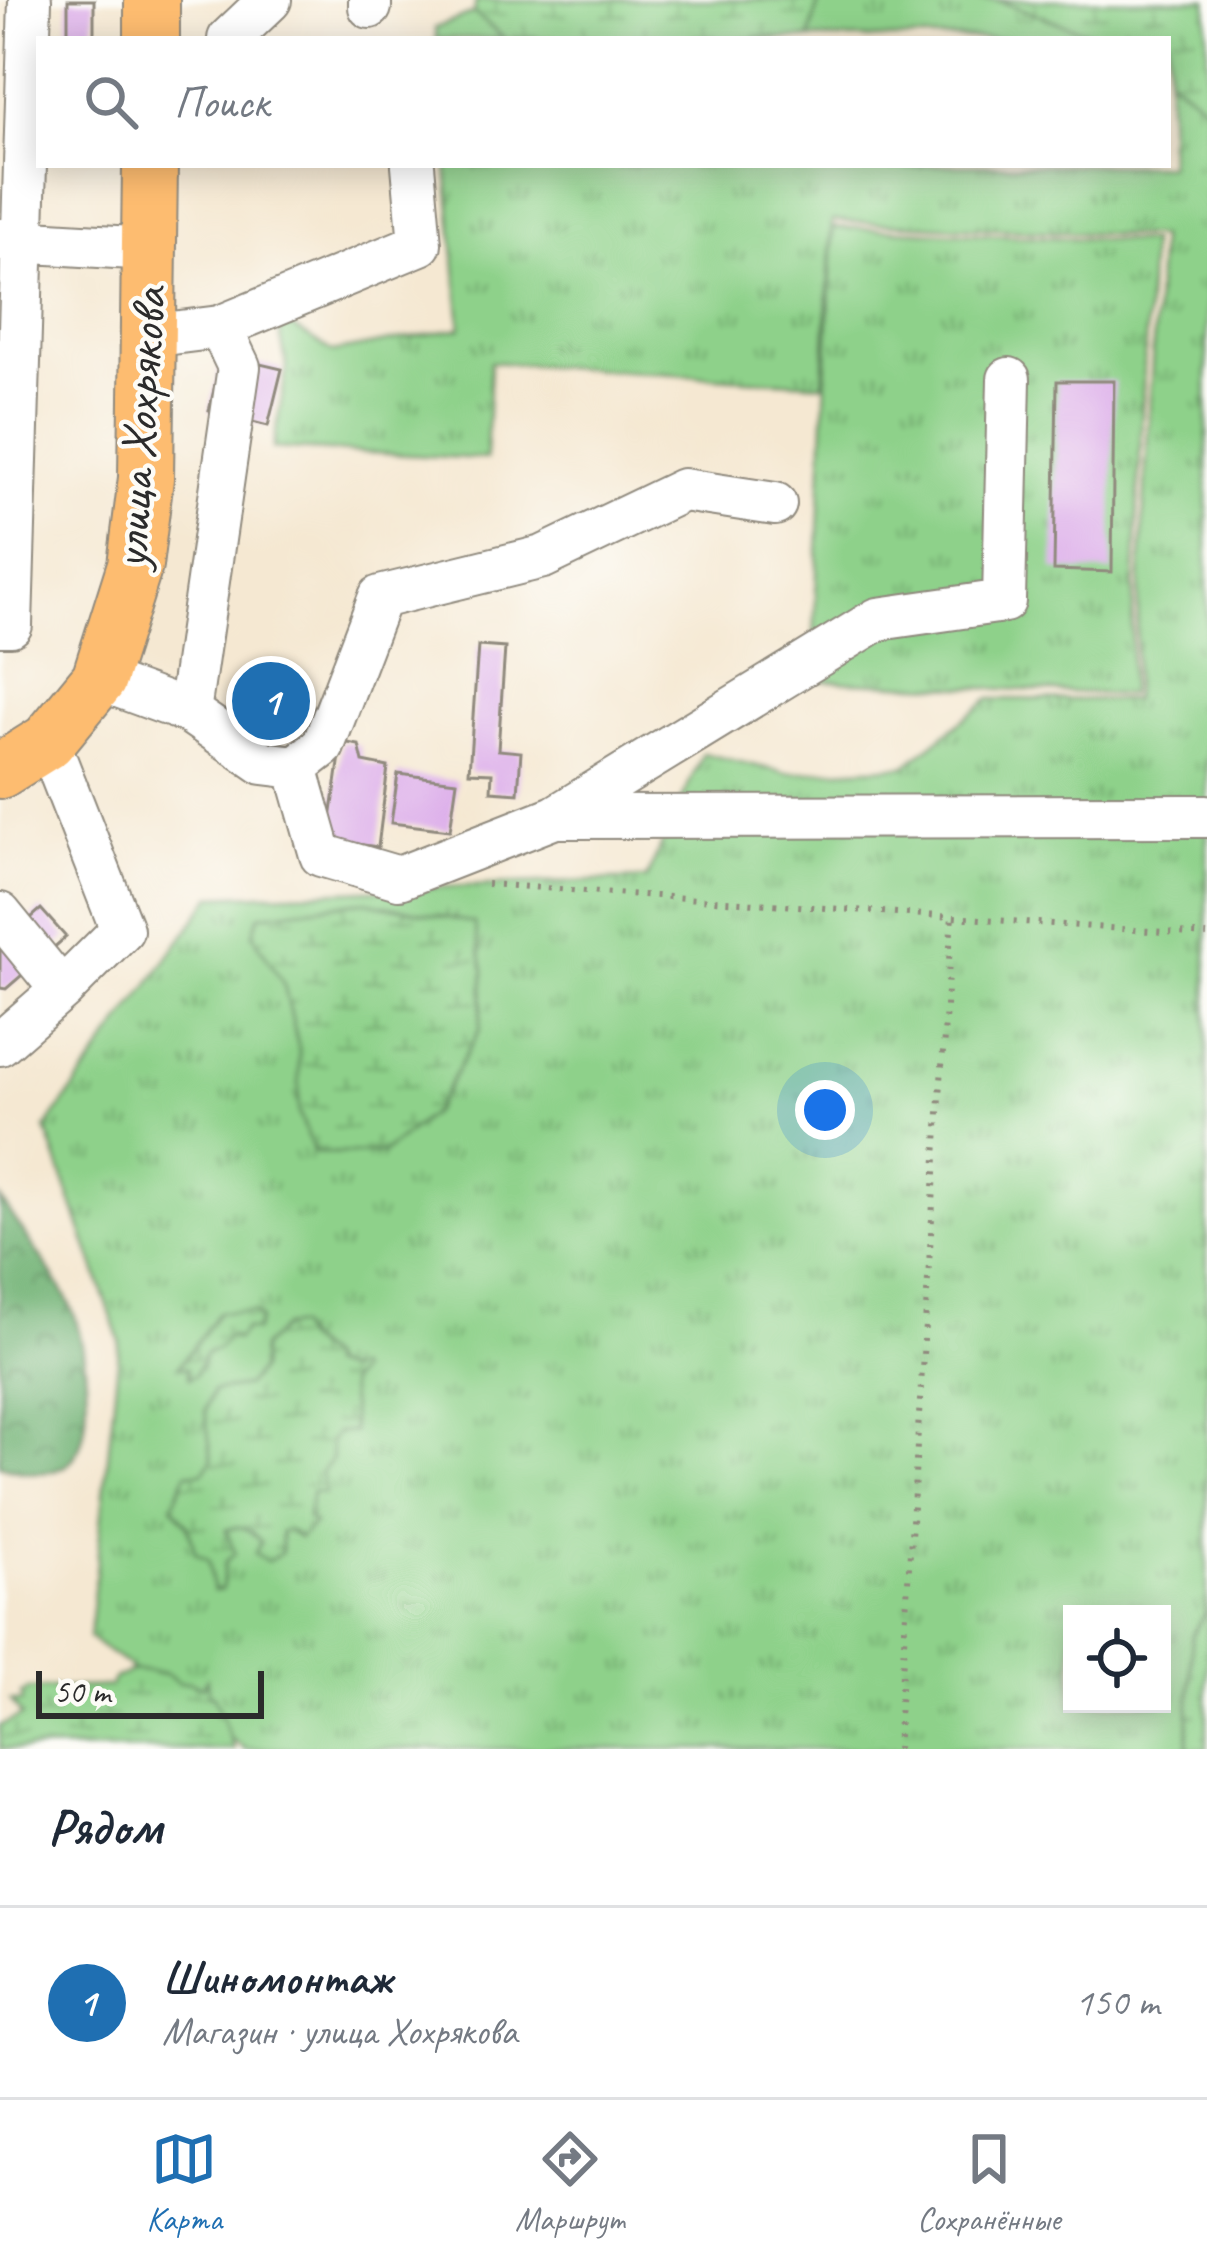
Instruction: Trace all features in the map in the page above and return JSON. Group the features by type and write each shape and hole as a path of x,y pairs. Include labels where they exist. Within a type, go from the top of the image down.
{"main road":[{"path":"152,0 152,36"},
{"name":"улица Хохрякова","path":"0,771 48,741 100,679 135,565 146,478 150,168"}],"lane":[{"path":"0,625 11,625 12,241 30,0"},
{"path":"232,36 270,0"},
{"path":"148,336 220,327 420,244 413,168"},
{"path":"12,241 149,249"},
{"path":"189,712 239,367 220,327"},
{"path":"296,767 321,855 399,878 555,817 878,619 1004,601 1009,379"},
{"path":"100,679 189,712 263,763 296,767 323,746 380,597 543,556 683,490 775,504"},
{"path":"0,1044 122,930 48,741"},
{"path":"555,817 1207,816"},
{"path":"0,914 62,990"}],"path":[{"path":"468,883 1207,935"},
{"path":"897,1749 952,915"}],"green space":[{"path":"476,0 819,0 810,36 501,36 474,13"},
{"path":"819,0 996,0 1098,36 810,36"},
{"path":"997,0 1207,0 1207,107 1171,79 1171,36 1098,36"},
{"path":"474,13 501,36 436,36 435,28"},
{"path":"1171,79 1207,107 1207,1610 1192,1635 1188,1749 245,1749 89,1638 120,1341 46,1128 212,896 646,879 703,753 786,773 905,766 989,699 1133,700 1159,237 832,221 823,384 490,362 486,459 273,448 287,368 277,317 333,352 461,328 447,168 1171,168"},
{"path":"833,227 1150,242 1129,695 812,680"},
{"path":"363,901 474,923 484,971 480,1029 434,1111 383,1153 314,1153 299,1112 299,1049 284,985 253,934 259,915"},
{"path":"0,1198 62,1290 82,1348 86,1406 82,1441 69,1463 51,1471 0,1465"},
{"path":"219,1312 255,1312 260,1319 255,1331 245,1329 236,1340 230,1335 206,1353 189,1378 187,1368 178,1367"},
{"path":"297,1326 301,1337 328,1359 327,1365 346,1371 355,1368 348,1383 353,1432 336,1433 330,1442 332,1459 321,1472 325,1494 312,1492 307,1518 314,1524 299,1538 287,1530 281,1532 281,1553 267,1561 255,1553 261,1542 253,1534 241,1528 226,1530 235,1553 225,1562 222,1590 213,1591 209,1560 195,1552 188,1525 172,1506 187,1473 203,1472 212,1460 205,1410 213,1391 246,1386 260,1369 261,1348 283,1327"},
{"path":"1207,1610 1207,1749 1188,1749 1192,1635"},
{"path":"132,1670 166,1673 179,1683 202,1687 207,1679 209,1695 214,1696 234,1749 0,1749 0,1726 22,1716 11,1701 22,1702 21,1694 28,1689 111,1686 114,1679"}],"building":[{"path":"68,0 94,0 94,36 68,36"},
{"path":"222,355 282,369 268,426 209,411"},
{"path":"1057,381 1114,381 1112,572 1054,570"},
{"path":"478,646 505,648 498,750 521,752 518,793 491,791 492,773 469,772"},
{"path":"262,669 286,672 279,734 255,731"},
{"path":"342,742 359,745 363,762 388,767 378,847 328,840"},
{"path":"398,774 457,781 450,830 391,823"},
{"path":"41,909 66,937 6,989 0,988 0,945"}],"place":[{"name":"Шиномонтаж","path":"271,701"}]}
